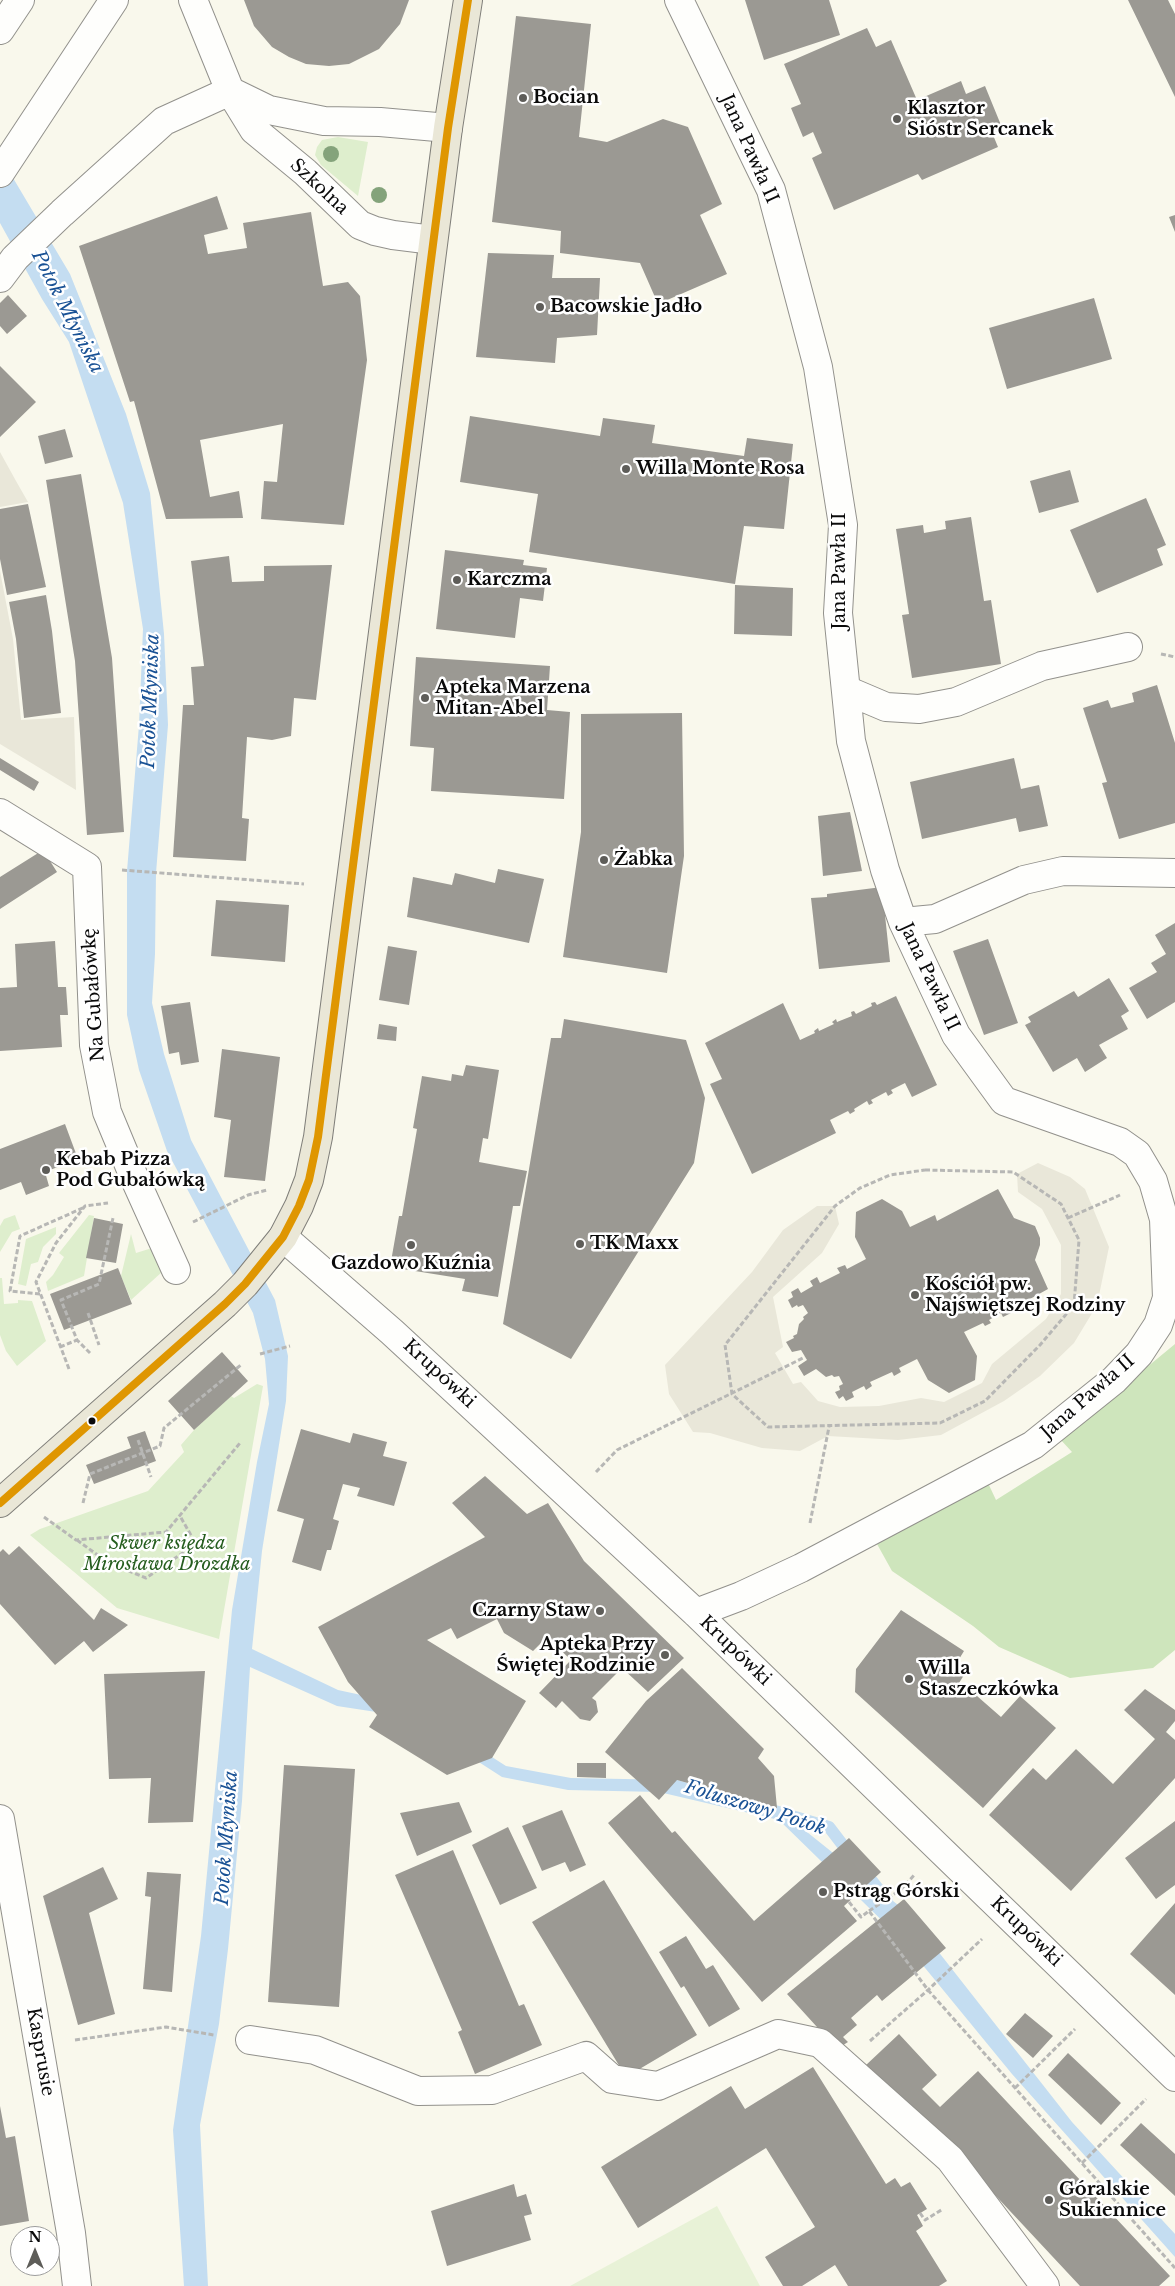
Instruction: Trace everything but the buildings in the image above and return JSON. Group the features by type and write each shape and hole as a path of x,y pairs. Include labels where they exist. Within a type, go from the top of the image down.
{"main road":[{"path":"0,1503 225,1304 266,1260 283,1237 299,1206 307,1185 318,1137 433,240 468,0"}],"street":[{"path":"0,30 20,0"},
{"path":"0,173 114,0"},
{"name":"Szkolna","path":"193,0 230,91 254,130 305,172 360,225 393,235 433,240"},
{"name":"Jana Pawła II","path":"679,0 771,190 818,367 843,524 838,613 851,741 885,870 903,922 956,1035 1004,1102 1120,1142 1137,1154 1153,1181 1164,1219 1167,1298 1158,1325 1139,1354 1114,1380 1032,1445 801,1568 741,1596 696,1613"},
{"path":"8,268 62,213 164,121 230,91 269,110 324,121 380,122 448,128"},
{"path":"846,690 886,707 919,709 956,702 1042,666 1128,647"},
{"name":"Na Gubałówkę","path":"0,813 87,867 94,1045 107,1112 176,1270"},
{"path":"903,922 935,919 1024,880 1063,871 1175,873"},
{"name":"Krupówki","path":"283,1237 392,1332 696,1613 1173,2076"},
{"name":"Kasprusie","path":"0,1819 71,2233 77,2286"},
{"path":"250,2040 315,2050 418,2091 492,2090 586,2056 612,2080 658,2086 778,2034 820,2043 950,2159 1045,2286"}],"path":[{"path":"117,870 304,884"},
{"path":"925,1170 1013,1172 1061,1204 1068,1218 1079,1240 1074,1305 1040,1346 985,1401 940,1423 768,1428 732,1394 725,1345 835,1206 860,1188 890,1175 925,1170"},
{"path":"186,1224 248,1195 270,1189"},
{"path":"1068,1218 1113,1199"},
{"path":"40,1294 10,1290 20,1236 85,1206 112,1202"},
{"path":"69,1369 36,1282 56,1243 85,1206"},
{"path":"90,1353 77,1340 61,1300 99,1284 111,1222"},
{"path":"88,1314 99,1345"},
{"path":"60,1347 77,1340"},
{"path":"260,1354 290,1346"},
{"path":"618,1450 805,1357"},
{"path":"83,1503 90,1474 160,1446 164,1428 242,1364"},
{"path":"801,1568 829,1427"},
{"path":"138,1440 152,1477"},
{"path":"76,1540 166,1532 240,1443"},
{"path":"44,1517 107,1562 146,1578 196,1544 180,1516"},
{"path":"849,1902 861,1917 903,1888"},
{"path":"869,1911 928,1990 1175,2268"},
{"path":"866,2045 955,1964"},
{"path":"1015,2088 1100,2004"},
{"path":"39,2045 166,2027 250,2040"},
{"path":"1082,2163 1173,2076"},
{"path":"920,2213 925,2220"}],"green space":[{"path":"338,137 368,142 358,196 321,165 315,155 317,147 322,140"},
{"path":"15,1215 20,1229 12,1232 0,1252 0,1226 4,1219"},
{"path":"89,1215 94,1216 84,1276 48,1291 46,1282 53,1275 64,1257 59,1253"},
{"path":"56,1227 56,1234 43,1247 38,1262 31,1264 26,1286 18,1284 26,1239"},
{"path":"131,1234 136,1253 152,1248 162,1272 131,1300 121,1276"},
{"path":"0,1278 2,1278 4,1304 18,1303 18,1300 32,1301 46,1341 17,1366 6,1351 0,1335"},
{"path":"1175,1344 1175,1650 1153,1668 1070,1678 999,1647 973,1626 892,1571 877,1544 988,1483 996,1500 1072,1452 1060,1439"},
{"name":"Skwer księdza Mirosława Drozdka","path":"257,1384 263,1386 219,1639 117,1608 30,1535 40,1529 148,1491 184,1452 181,1445 194,1430 231,1396 234,1398"},
{"path":"717,2206 760,2286 570,2286"}],"shaded area":[{"path":"0,452 16,481 28,502 0,507"},
{"path":"0,571 13,639 21,720 74,717 76,790 0,744"},
{"path":"1038,1163 1070,1177 1085,1189 1109,1247 1097,1305 1074,1343 1040,1376 1004,1401 941,1435 898,1440 828,1436 800,1451 762,1448 710,1433 693,1432 669,1394 665,1365 752,1272 783,1230 817,1206 835,1206 839,1224 822,1253 773,1297 783,1347 775,1353 793,1384 801,1382 818,1401 840,1407 879,1406 921,1398 944,1402 982,1383 992,1364 1046,1319 1061,1294 1061,1245 1042,1209 1018,1192 1017,1174"}],"water":[{"name":"Potok Młyniska","path":"0,156 70,274 126,414 150,493 164,634 168,725 156,873 152,1003 164,1054 191,1140 275,1300 288,1356 286,1401 262,1551 252,1649 338,1690 412,1706 506,1766 571,1778 677,1780 777,1808 908,1913 1072,2122 1175,2234 1175,2257 1012,2074 903,1941 779,1820 659,1792 568,1790 502,1777 409,1717 337,1706 250,1667 242,1801 228,1949 219,2024 200,2125 208,2286 184,2286 173,2130 201,1936 232,1610 257,1462 269,1404 265,1359 253,1313 167,1151 139,1070 127,1015 127,871 139,725 143,629 123,503 69,342 42,299 0,223"}],"waterway":[{"name":"Foluszowy Potok","path":"768,1809 829,1827 842,1844"},
{"name":"Foluszowy Potok","path":"872,1881 887,1900"}],"transit line":[{"path":"0,1503 225,1304 245,1284 283,1237 299,1206 309,1180 318,1137 448,128 468,0"}],"place":[{"name":"Bocian","path":"523,98"},
{"name":"Klasztor Sióstr Sercanek","path":"897,119"},
{"name":"Bacowskie Jadło","path":"540,307"},
{"name":"Willa Monte Rosa","path":"626,469"},
{"name":"Karczma","path":"457,580"},
{"name":"Apteka Marzena Mitan-Abel","path":"425,698"},
{"name":"Żabka","path":"604,860"},
{"name":"Kebab Pizza Pod Gubałówką","path":"46,1170"},
{"name":"TK Maxx","path":"580,1244"},
{"name":"Gazdowo Kuźnia","path":"411,1245"},
{"name":"Kościół pw. Najświętszej Rodziny","path":"915,1295"},
{"name":"Czarny Staw","path":"600,1611"},
{"name":"Apteka Przy Świętej Rodzinie","path":"665,1655"},
{"name":"Willa Staszeczkówka","path":"909,1679"},
{"name":"Pstrąg Górski","path":"823,1892"},
{"name":"Góralskie Sukiennice","path":"1049,2200"}]}
